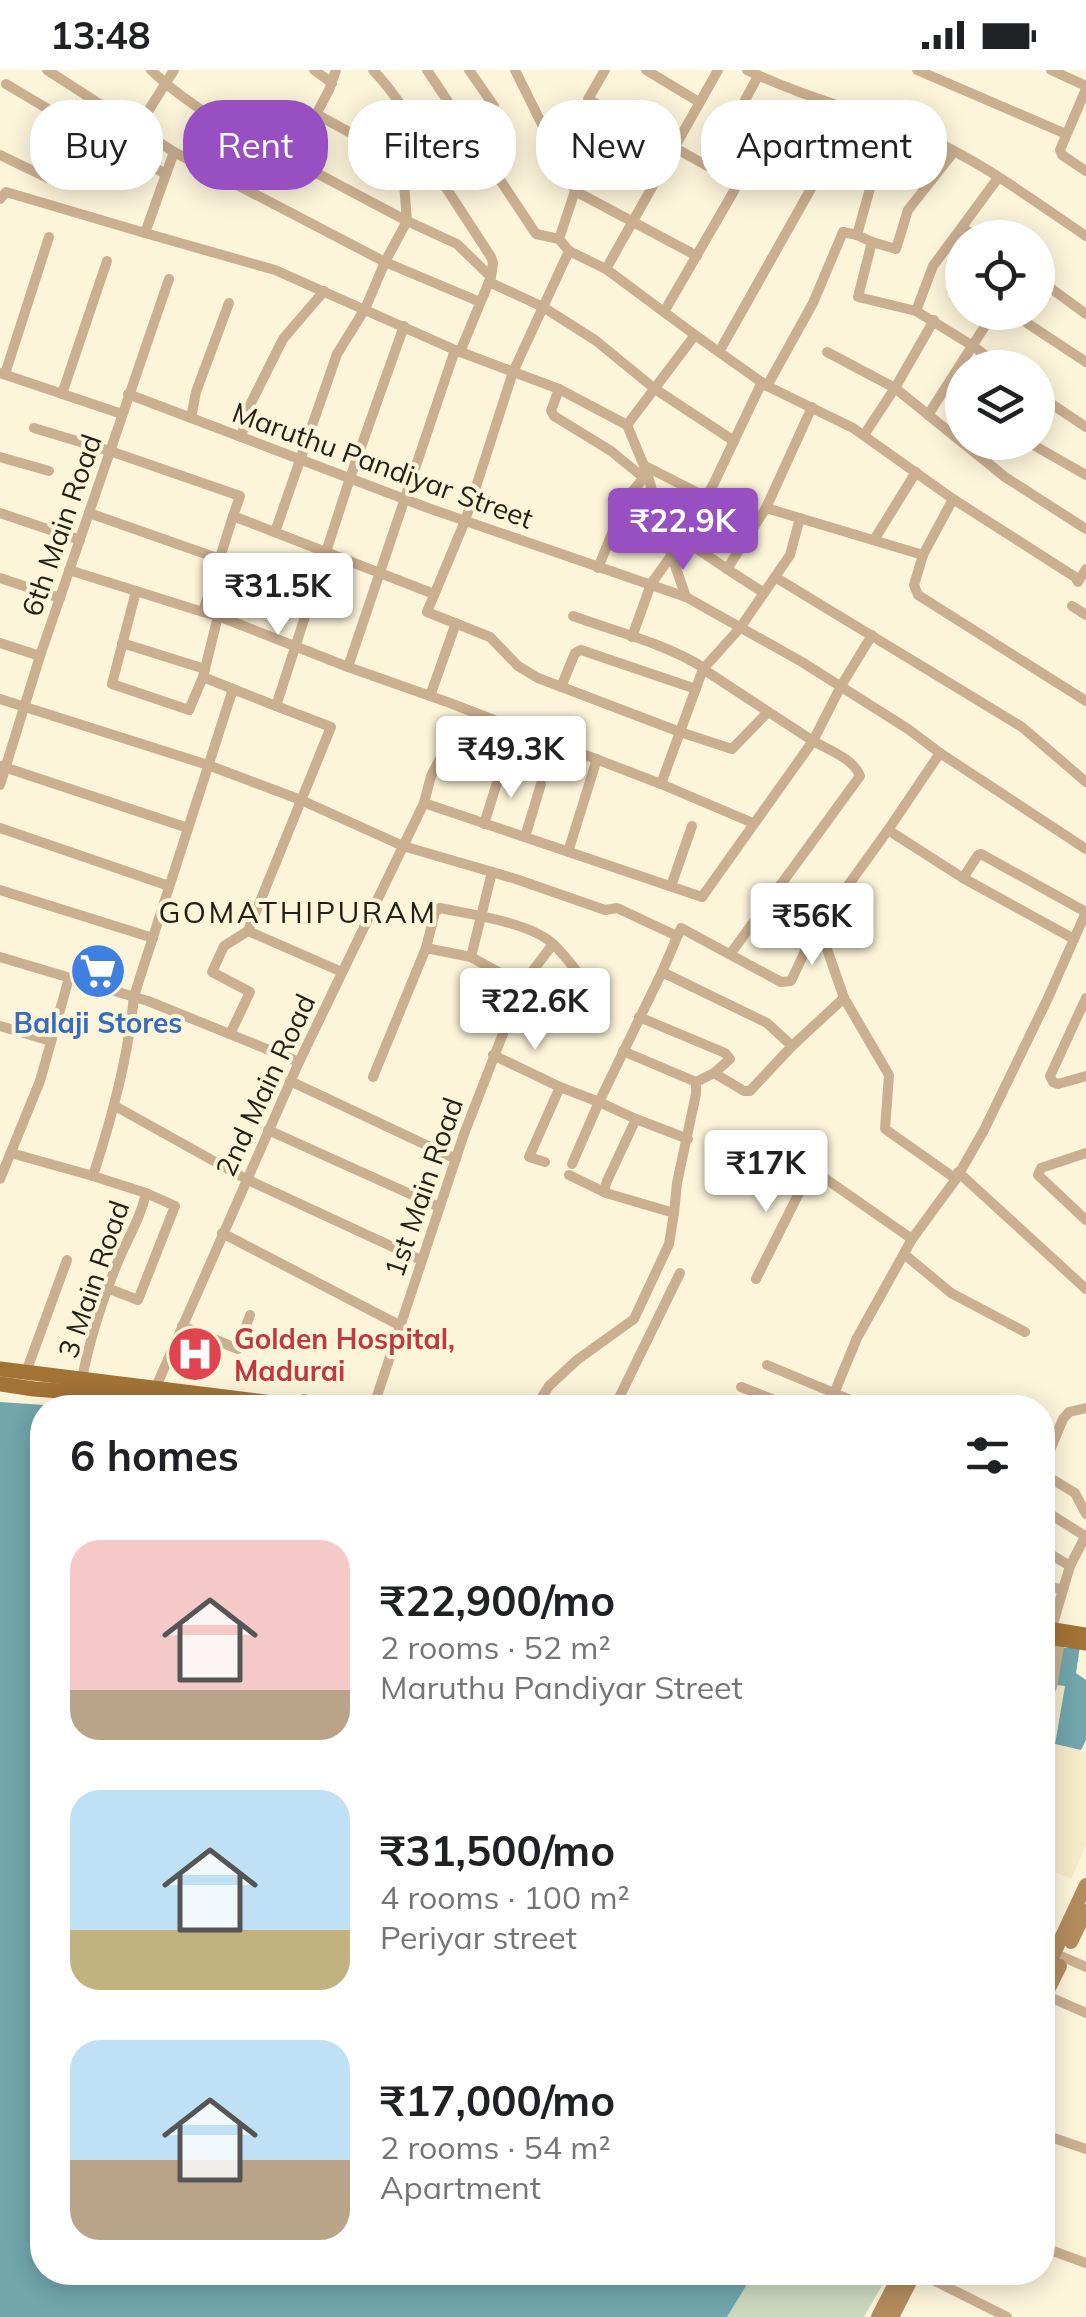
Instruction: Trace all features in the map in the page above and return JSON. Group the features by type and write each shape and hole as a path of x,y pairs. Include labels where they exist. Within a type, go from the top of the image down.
{"main road":[{"path":"0,1368 177,1395"},
{"path":"0,1384 114,1395"},
{"path":"204,1395 231,1395"},
{"path":"1055,1632 1086,1638"},
{"path":"1055,1967 1082,1916 1086,1885"},
{"path":"878,2317 894,2285"},
{"path":"892,2317 909,2285"}],"street":[{"path":"47,70 93,100"},
{"path":"64,81 72,70"},
{"path":"151,70 188,100"},
{"path":"154,100 174,70"},
{"path":"314,70 332,83"},
{"path":"323,100 336,70"},
{"path":"373,70 396,100"},
{"path":"427,70 447,100"},
{"path":"469,70 490,100"},
{"path":"514,70 575,191 697,256"},
{"path":"588,100 605,70"},
{"path":"646,70 698,102"},
{"path":"681,133 718,70"},
{"path":"747,70 823,100"},
{"path":"917,70 1066,134"},
{"path":"1052,70 1086,88 1060,153 1086,171"},
{"path":"681,152 709,167 761,74"},
{"path":"6,84 33,100"},
{"path":"163,145 385,262 480,302"},
{"path":"947,149 1085,234"},
{"path":"145,232 174,152"},
{"path":"632,637 652,584 682,539 813,303 842,232 896,248 908,210 954,153"},
{"path":"0,155 30,169"},
{"path":"967,220 998,178"},
{"path":"328,179 458,244 490,279 595,340 654,388 734,440"},
{"path":"275,532 337,354 365,308 407,221 405,190"},
{"path":"348,667 457,351 490,279 491,256 448,190"},
{"path":"507,190 536,234 559,239 569,251 606,269 765,384 864,435 1078,582 1086,570"},
{"path":"606,269 650,190"},
{"path":"664,312 735,190"},
{"path":"719,352 810,190"},
{"path":"857,235 870,190"},
{"path":"559,239 575,191"},
{"path":"0,199 6,192 274,270 457,351 559,389 627,425 686,597"},
{"path":"49,236 2,374 122,414"},
{"path":"872,242 858,297 916,310 978,350"},
{"path":"916,310 933,266 945,250"},
{"path":"569,251 513,372 464,520 427,612 490,637 518,666 538,678 732,749 768,712"},
{"path":"62,394 106,262"},
{"path":"128,394 169,278"},
{"path":"241,436 258,387 283,339 324,291"},
{"path":"1055,291 1086,314"},
{"path":"191,418 196,392 229,303"},
{"path":"864,435 934,320"},
{"path":"276,706 404,326"},
{"path":"928,415 983,330"},
{"path":"1039,330 1086,362"},
{"path":"627,425 695,335"},
{"path":"827,352 895,388 1005,476 1086,529"},
{"path":"559,389 551,411 554,416 645,472 706,496"},
{"name":"6th Main Road","path":"0,785 128,394"},
{"name":"Maruthu Pandiyar Street","path":"128,394 405,499 686,597 908,728 1086,849"},
{"path":"1055,405 1086,426"},
{"path":"728,569 766,508 812,407"},
{"path":"34,428 240,496 203,612"},
{"path":"1055,457 1086,475"},
{"path":"0,458 49,471"},
{"path":"598,568 626,499 645,472"},
{"path":"874,540 916,472"},
{"path":"953,498 923,555 914,585 918,595 1086,701"},
{"path":"766,508 923,555"},
{"path":"0,513 80,540"},
{"path":"89,513 220,559"},
{"path":"234,516 434,594"},
{"path":"661,784 703,669 740,628 790,555 800,518"},
{"path":"682,539 764,593"},
{"path":"69,570 218,616 597,759 754,824"},
{"path":"216,572 307,612"},
{"path":"775,577 1022,726 1086,782"},
{"path":"0,578 60,598"},
{"path":"136,591 112,684 189,710 204,673 218,616"},
{"path":"1072,606 1086,615"},
{"path":"573,616 669,649 859,771 860,776 731,953"},
{"path":"430,696 456,623"},
{"path":"424,803 702,897 813,740 872,635"},
{"path":"0,643 40,656"},
{"path":"122,643 331,727 248,932 224,946 212,972 250,992 230,1034"},
{"path":"561,687 574,654 580,650 696,688"},
{"name":"3 Main Road","path":"82,1379 88,1342 142,1213 146,1193 93,1176 115,1106 134,996 233,688"},
{"path":"0,700 208,765 301,800 403,846 605,910 617,908 677,936"},
{"name":"2nd Main Road","path":"155,1389 290,1081 424,803 431,776 447,744"},
{"path":"674,1213 606,1193 570,1169 681,928 780,982 791,982 819,926 940,753"},
{"path":"568,852 597,759"},
{"path":"3,767 188,828"},
{"path":"484,824 502,767"},
{"path":"525,838 541,784"},
{"path":"670,886 692,826"},
{"path":"0,828 169,886"},
{"path":"888,830 963,878 1074,939"},
{"path":"833,1395 858,1338 912,1239 984,1130 1086,912 985,856 978,855 963,878"},
{"path":"471,957 492,872"},
{"path":"780,885 819,926 844,998 890,1075 886,1129 957,1175 1086,1289"},
{"path":"0,890 152,938"},
{"path":"372,1077 426,948 437,909 532,930 553,944 603,1006"},
{"path":"248,932 342,972"},
{"name":"1st Main Road","path":"378,1395 493,1055 522,984 553,944"},
{"path":"426,948 471,957 522,984"},
{"path":"0,958 134,996 299,1062"},
{"path":"662,972 766,1022 792,1046"},
{"path":"0,1179 40,1080 69,978"},
{"path":"714,1073 750,1092 844,998"},
{"path":"1086,998 1050,1076 1058,1084 1086,1076"},
{"path":"623,1051 696,1082 728,1062 729,1056 639,1018"},
{"path":"0,1026 51,1041"},
{"path":"493,1055 688,1139"},
{"path":"290,1081 456,1159"},
{"path":"543,1395 577,1360 634,1318 668,1244 696,1082"},
{"path":"544,1162 530,1156 560,1087"},
{"path":"115,1106 246,1179 421,1260"},
{"path":"606,1193 607,1181 636,1119"},
{"path":"268,1130 439,1207"},
{"path":"763,1135 912,1239"},
{"path":"10,1153 93,1176"},
{"path":"1084,1216 1038,1175 1041,1168 1086,1153"},
{"path":"756,1279 811,1169"},
{"path":"108,1288 138,1300 175,1206 146,1193"},
{"path":"222,1232 399,1324"},
{"path":"904,1254 951,1293 1025,1332"},
{"path":"26,1372 67,1260"},
{"path":"620,1395 680,1273"},
{"path":"182,1326 238,1349 250,1315"},
{"path":"767,1365 841,1395"},
{"path":"742,1388 761,1395"},
{"path":"1055,1439 1069,1412 1086,1408"},
{"path":"1055,1480 1075,1493 1086,1514"},
{"path":"1055,1517 1086,1536 1070,1566 1055,1610"},
{"path":"1055,1557 1070,1566"},
{"path":"1055,1588 1061,1589"},
{"path":"1060,1956 1086,1967"},
{"path":"1055,1999 1086,2013"},
{"path":"1055,2138 1086,2149"},
{"path":"1055,2252 1086,2263"},
{"path":"942,2285 1007,2317"}],"shaded area":[{"path":"1055,1684 1065,1685 1055,1743"},
{"path":"1055,1743 1086,1752 1086,1845 1071,1879 1055,1872"}],"green space":[{"path":"746,2285 882,2285 864,2317 727,2317"}],"water":[{"path":"0,1402 30,1404 30,2285 747,2285 727,2317 0,2317"},
{"path":"1080,1646 1076,1673 1086,1680 1086,1740 1081,1750 1055,1744 1065,1686 1055,1685 1055,1648"}],"place":[{"name":"Balaji Stores","path":"98,971"},
{"name":"Golden Hospital, Madurai","path":"195,1354"}],"district":[{"name":"GOMATHIPURAM","path":"298,912"}]}
